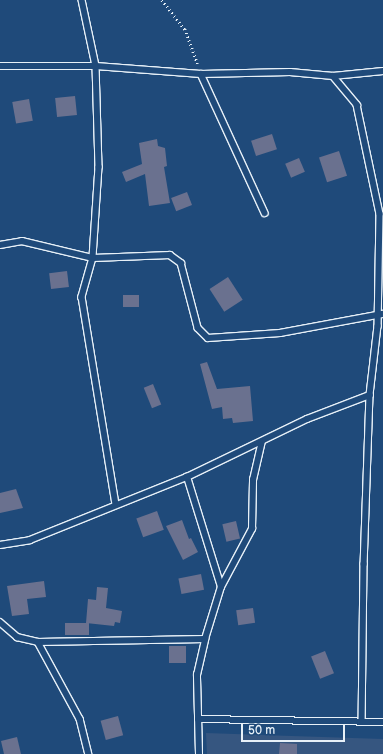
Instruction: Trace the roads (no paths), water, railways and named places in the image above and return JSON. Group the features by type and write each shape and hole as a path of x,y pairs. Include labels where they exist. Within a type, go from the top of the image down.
{"lane":[{"path":"82,0 96,66 99,167 93,258 82,298 116,504"},
{"path":"0,66 96,66 201,74 290,72 333,76 383,71"},
{"path":"201,74 265,214"},
{"path":"333,76 357,105 380,214 380,314 370,396 364,564 362,720"},
{"path":"0,245 22,241 93,258 170,255 181,263 198,328 208,338 280,333 380,314"},
{"path":"0,545 30,540 116,504 187,477 307,420 370,396"},
{"path":"199,754 198,675 204,639 221,587 252,529 253,480 262,442"},
{"path":"187,477 221,587"},
{"path":"0,622 17,637 38,642 204,639"},
{"path":"38,642 80,719 89,754"},
{"path":"198,719 362,720 383,722"}]}
